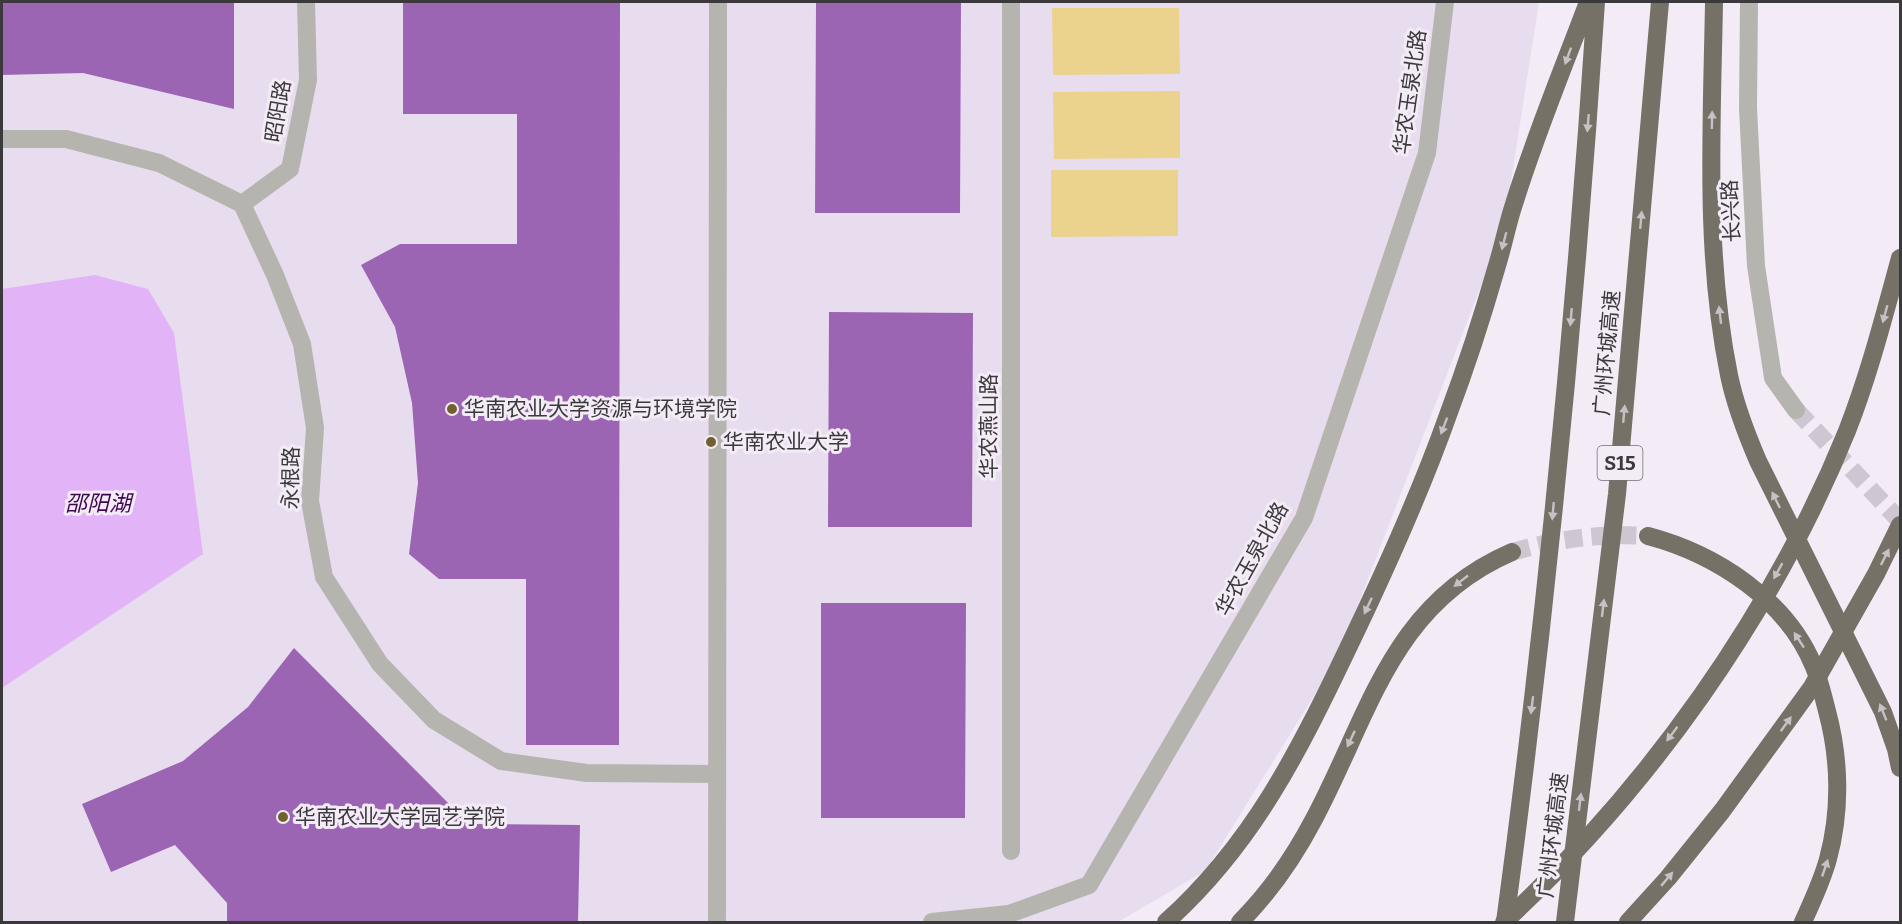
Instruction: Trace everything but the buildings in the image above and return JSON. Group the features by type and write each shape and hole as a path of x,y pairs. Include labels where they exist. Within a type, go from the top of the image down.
{"highway":[{"path":"1166,922 1202,888 1225,862 1253,825 1280,783 1313,722 1372,598 1449,414 1496,270 1514,204 1588,2"},
{"name":"广州环城高速","path":"1504,922 1540,640 1589,109 1596,2"},
{"name":"广州环城高速","path":"1565,922 1617,494 1660,2"},
{"path":"1714,2 1712,238 1721,326 1729,376 1742,421 1758,462 1879,704 1896,748 1900,768"},
{"path":"1504,922 1556,873 1617,804 1681,722 1749,622 1812,510 1843,440 1874,353 1900,258"},
{"path":"1628,922 1668,878 1722,811 1812,687 1871,584 1900,525"},
{"path":"1648,536 1675,543 1705,556 1734,574 1780,614 1800,640 1814,667 1833,734 1838,795 1828,860 1803,922"},
{"path":"1240,922 1274,884 1293,856 1315,818 1387,666 1406,638 1424,614 1445,594 1488,562 1512,552"}],"street":[{"name":"昭阳路","path":"242,204 290,169 308,80 306,2"},
{"path":"717,922 718,2"},
{"name":"华农燕山路","path":"1011,2 1011,851"},
{"name":"华农玉泉北路","path":"932,922 1009,914 1089,885 1304,518 1427,153 1445,2"},
{"name":"长兴路","path":"1749,2 1748,108 1756,266 1773,378 1796,410"},
{"path":"2,140 66,140 159,163 242,204"},
{"name":"永根路","path":"242,204 275,275 302,344 315,428 310,501 324,577 380,664 434,720 501,761 588,773 717,774"}],"shaded area":[{"name":"华南农业大学","path":"2,2 1539,2 1504,226 1338,657 1205,871 1118,922 2,922"},
{"path":"1052,8 1179,8 1180,74 1053,75"},
{"path":"1180,91 1180,158 1054,159 1053,92"},
{"path":"1051,170 1178,170 1178,236 1051,237"}],"water":[{"name":"邵阳湖","path":"95,275 148,289 174,333 203,554 2,688 2,289"}],"tunnel":[{"path":"1796,410 1900,521"},
{"path":"1512,552 1579,538 1613,535 1648,536"}],"place":[{"name":"华南农业大学资源与环境学院","path":"452,409"},
{"name":"华南农业大学","path":"711,442"},
{"name":"华南农业大学园艺学院","path":"283,817"}]}
